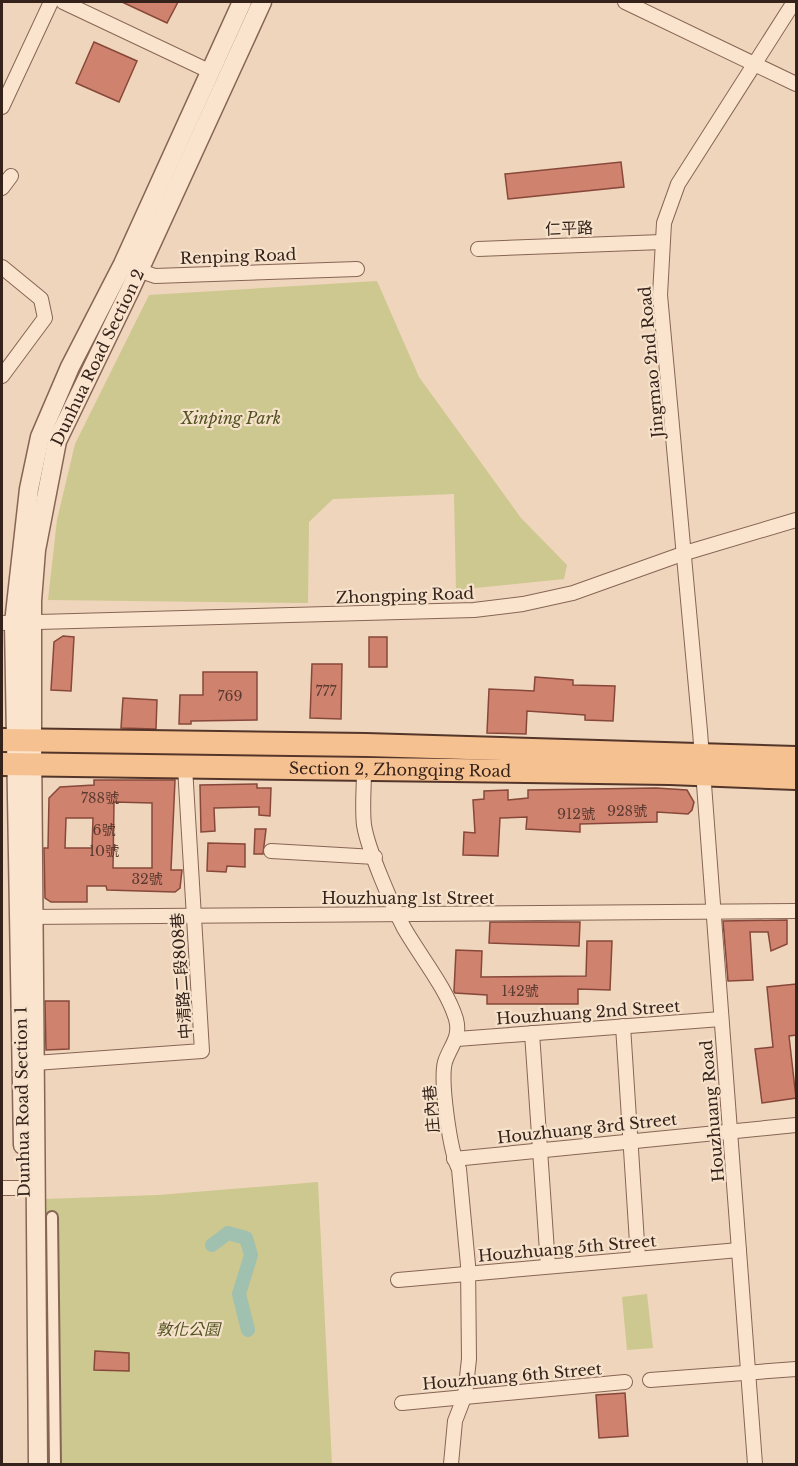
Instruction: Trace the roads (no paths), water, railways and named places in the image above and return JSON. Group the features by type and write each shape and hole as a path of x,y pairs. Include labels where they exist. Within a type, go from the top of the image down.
{"main road":[{"name":"Section 2, Zhongqing Road","path":"17,740 702,765 796,778"},
{"name":"Section 2, Zhongqing Road","path":"17,765 364,771 670,772 702,765 796,758"}],"street":[{"path":"2,107 51,2"},
{"path":"63,2 209,71"},
{"name":"Dunhua Road Section 2","path":"130,267 209,71 242,2"},
{"name":"Dunhua Road Section 2","path":"17,740 16,623 26,511 40,437 70,367 130,267 262,2"},
{"path":"625,2 796,84"},
{"name":"Jingmao 2nd Road","path":"702,765 685,553 660,295 664,223 678,184 794,2"},
{"path":"2,188 11,176"},
{"name":"仁平路","path":"478,249 662,242"},
{"path":"2,267 41,299 45,318 7,357 2,376"},
{"name":"Renping Road","path":"130,267 155,276 357,268"},
{"name":"Zhongping Road","path":"16,623 474,610 523,604 573,593 685,553 796,520"},
{"name":"Dunhua Road Section 1","path":"17,740 35,1063 30,1188 26,1464"},
{"name":"Houzhuang Road","path":"702,765 755,1464"},
{"name":"中清路二段808巷","path":"35,1063 202,1051 185,767"},
{"path":"364,771 364,826 399,915 450,1004 458,1029 457,1039"},
{"path":"271,851 375,857"},
{"name":"Houzhuang 1st Street","path":"27,917 796,911"},
{"name":"Dunhua Road Section 1","path":"27,917 30,1188 38,1464"},
{"name":"Houzhuang 2nd Street","path":"457,1039 721,1019"},
{"path":"623,1026 638,1258"},
{"path":"532,1033 538,1150 548,1266"},
{"name":"庄內巷","path":"452,1464 455,1421 464,1397 469,1359 468,1274 459,1169 454,1159 446,1105 445,1063 457,1039"},
{"name":"Houzhuang 3rd Street","path":"454,1159 796,1125"},
{"path":"2,1188 30,1188"},
{"path":"52,1217 55,1464"},
{"name":"Houzhuang 5th Street","path":"398,1280 739,1250"},
{"path":"650,1380 796,1369"},
{"name":"Houzhuang 6th Street","path":"402,1403 625,1382"}],"waterway":[{"path":"212,1245 228,1233 246,1238 251,1255 239,1294 248,1330"}],"park label":[{"name":"Xinping Park","path":"231,418"},
{"name":"敦化公園","path":"188,1329"}]}
